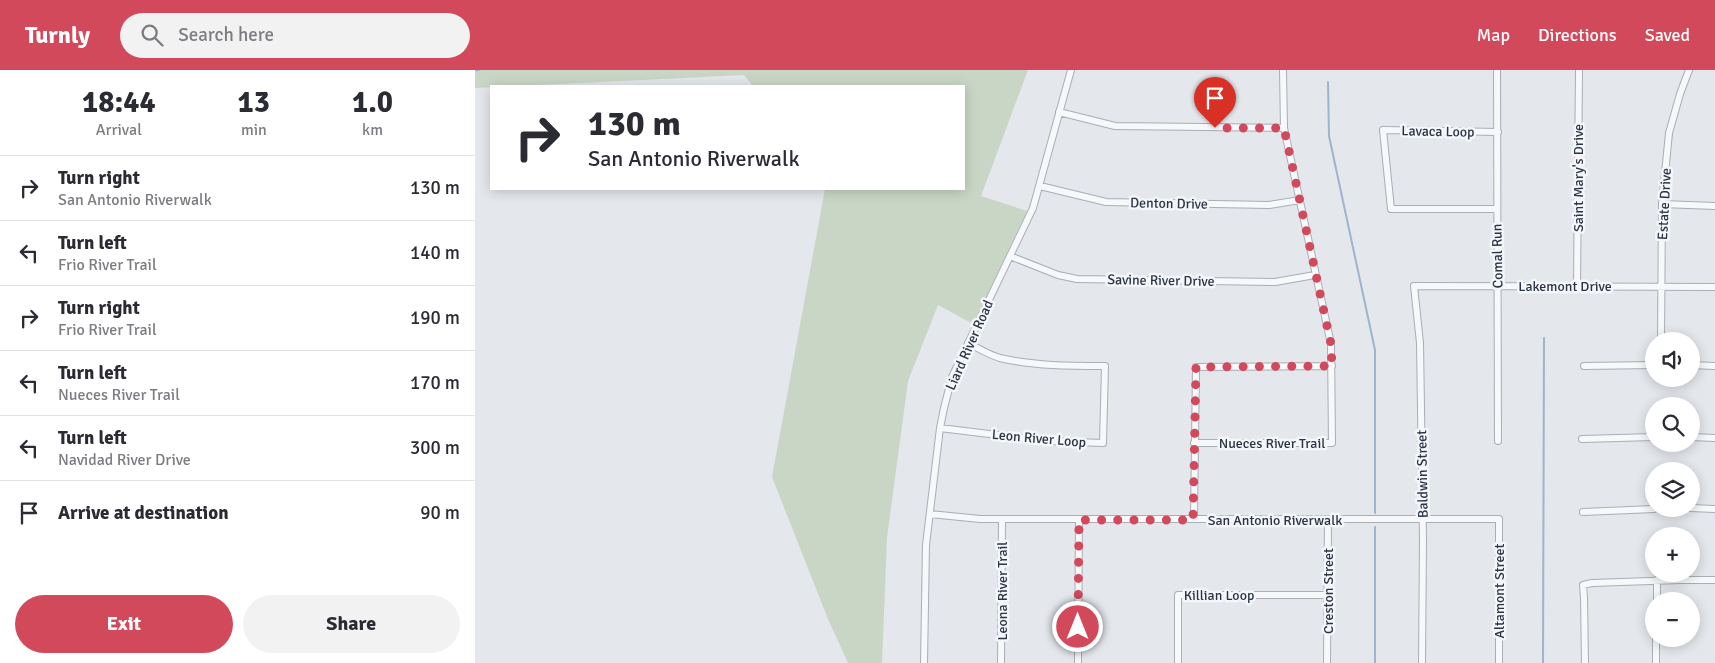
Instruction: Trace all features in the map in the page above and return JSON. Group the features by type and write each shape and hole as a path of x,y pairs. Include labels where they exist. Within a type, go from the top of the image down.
{"street":[{"name":"Liard River Road","path":"924,663 925,565 940,428 953,377 1030,214 1040,186 1071,70"},
{"name":"Nueces River Trail","path":"1194,443 1332,443 1331,344 1284,128 1283,70"},
{"name":"Comal Run","path":"1497,70 1498,441"},
{"name":"Saint Mary's Drive","path":"1577,286 1579,70"},
{"name":"Estate Drive","path":"1661,332 1662,204 1669,134 1689,70"},
{"path":"1059,112 1115,126 1284,128"},
{"name":"Lavaca Loop","path":"1497,209 1391,208 1383,130 1498,132"},
{"name":"Denton Drive","path":"1040,186 1106,202 1269,205 1299,200"},
{"path":"1662,204 1715,206"},
{"name":"Savine River Drive","path":"1009,256 1058,276 1077,279 1275,282 1315,275"},
{"name":"Lakemont Drive","path":"1414,286 1715,287"},
{"name":"Baldwin Street","path":"1414,286 1420,343 1423,519 1422,663"},
{"name":"Leon River Loop","path":"940,428 1047,441 1103,443 1105,366 1069,366 1017,361 999,357 968,343"},
{"path":"1584,366 1645,365"},
{"path":"1193,520 1196,367 1332,366"},
{"path":"1700,366 1715,366"},
{"path":"1582,439 1645,437"},
{"path":"1700,438 1715,438"},
{"path":"1700,508 1715,509"},
{"path":"1583,512 1645,509"},
{"name":"San Antonio Riverwalk","path":"930,514 972,519 1079,520 1499,519"},
{"name":"Leona River Trail","path":"1001,663 1002,519"},
{"name":"Altamont Street","path":"1499,519 1499,663"},
{"path":"1078,663 1079,520"},
{"name":"Creston Street","path":"1327,663 1329,595 1328,520"},
{"path":"1700,580 1715,580"},
{"path":"1585,663 1585,597 1583,585 1645,581"},
{"name":"Killian Loop","path":"1178,663 1177,595 1329,595"},
{"path":"1656,647 1656,663"}],"green space":[{"path":"475,70 1028,70 981,196 1027,211 973,324 938,305 908,381 887,538 882,663 848,663 828,619 772,477 825,190 965,190 965,85 752,85 744,75 537,85 490,85 490,87 475,88"}],"waterway":[{"path":"1328,82 1329,136 1375,350 1375,513"},
{"path":"1543,663 1544,338"},
{"path":"1375,527 1375,663"}],"route":[{"path":"1078,627 1079,520 1193,520 1196,367 1332,366 1331,344 1284,128 1215,128"}]}
